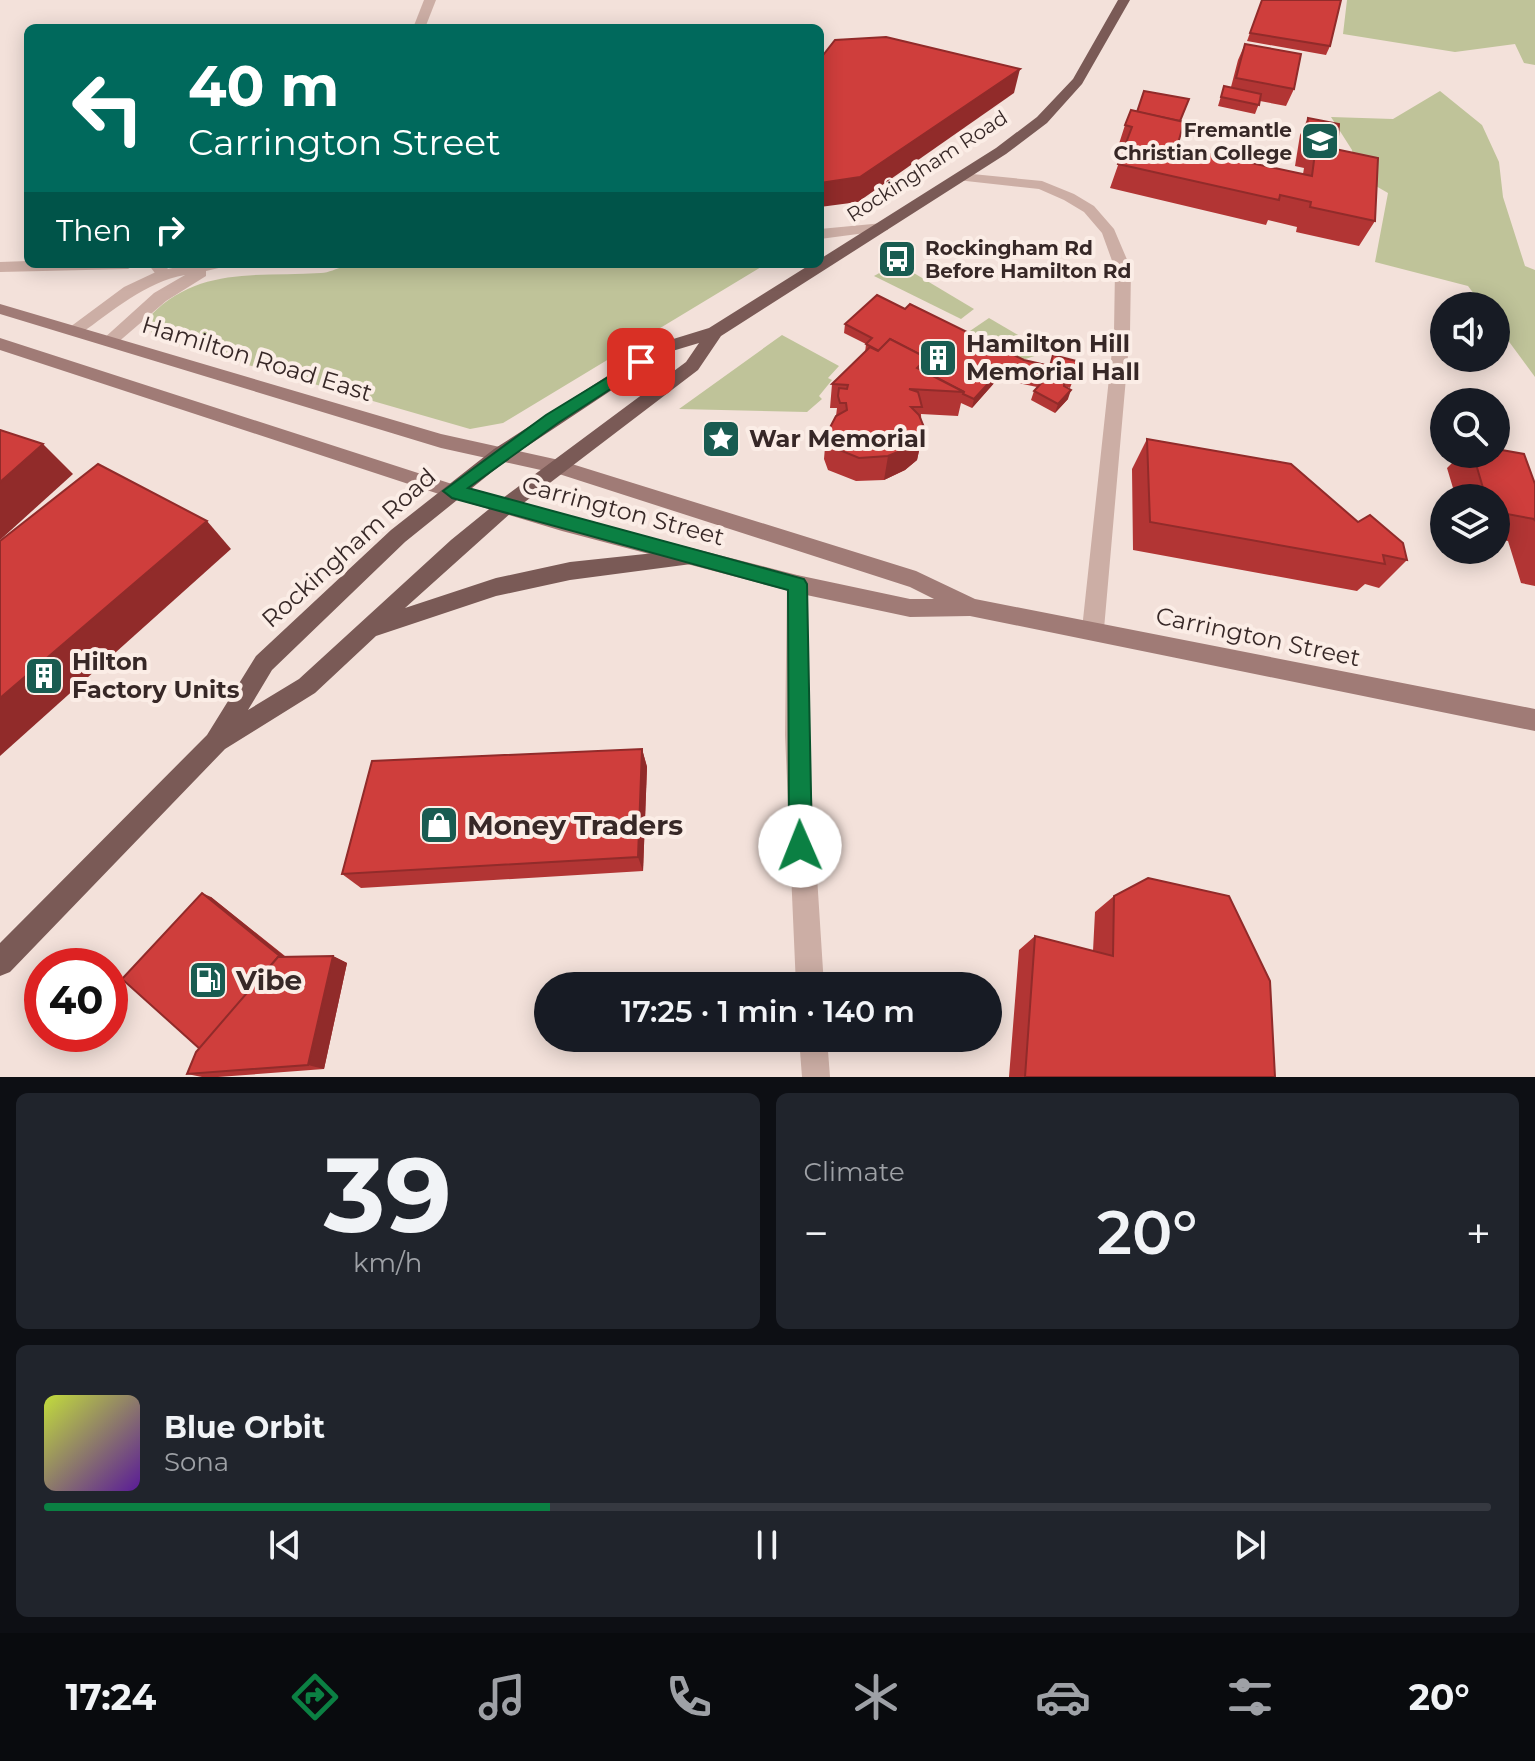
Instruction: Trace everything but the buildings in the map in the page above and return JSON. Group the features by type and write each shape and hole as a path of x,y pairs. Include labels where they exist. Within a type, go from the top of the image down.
{"main road":[{"name":"Rockingham Road","path":"824,264 962,177 1042,120 1078,81 1124,0"},
{"name":"Rockingham Road","path":"0,962 215,743 264,663 398,536 501,454 663,348 715,332 817,268"},
{"name":"Hamilton Road East","path":"0,309 441,441 501,454"},
{"name":"Rockingham Road","path":"215,743 307,686 506,506 692,366 715,332"},
{"path":"0,344 452,491"},
{"name":"Carrington Street","path":"501,454 559,467 916,580 970,607"},
{"name":"Carrington Street","path":"452,491 797,584 910,608 970,607 1093,629 1535,720"},
{"path":"365,631 496,587 570,571 692,557"}],"street":[{"path":"421,24 430,0"},
{"path":"962,177 1042,185 1089,209 1109,232 1123,269 1122,332 1093,629"},
{"path":"824,234 883,227"},
{"path":"0,267 24,266"},
{"path":"110,340 160,297 211,268"},
{"path":"74,330 160,269"},
{"path":"797,584 800,846 809,972"},
{"path":"814,1052 816,1077"}],"green space":[{"path":"1347,0 1535,0 1535,65 1524,63 1515,44 1455,52 1343,34"},
{"path":"1440,91 1482,125 1499,162 1503,197 1525,266 1535,270 1535,377 1510,343 1510,292 1472,292 1468,286 1375,262 1388,193 1355,174 1352,150 1331,117 1393,119"},
{"path":"897,263 974,309 961,319 874,276"},
{"path":"342,268 759,268 503,423 470,429 161,340 151,332 151,315 189,288 231,277 324,273"},
{"path":"989,318 1047,352 1019,361 964,335"},
{"path":"782,335 839,366 828,378 832,380 819,396 822,399 807,412 679,409"}],"place":[{"name":"Fremantle Christian College","path":"1320,141"},
{"name":"Rockingham Rd Before Hamilton Rd","path":"897,259"},
{"name":"Hamilton Hill Memorial Hall","path":"938,358"},
{"name":"War Memorial","path":"721,439"},
{"name":"Hilton Factory Units","path":"44,676"},
{"name":"Money Traders","path":"439,825"},
{"name":"Vibe","path":"208,980"}],"route":[{"path":"641,362 552,419 452,491 797,584 795,633 800,846"}]}
